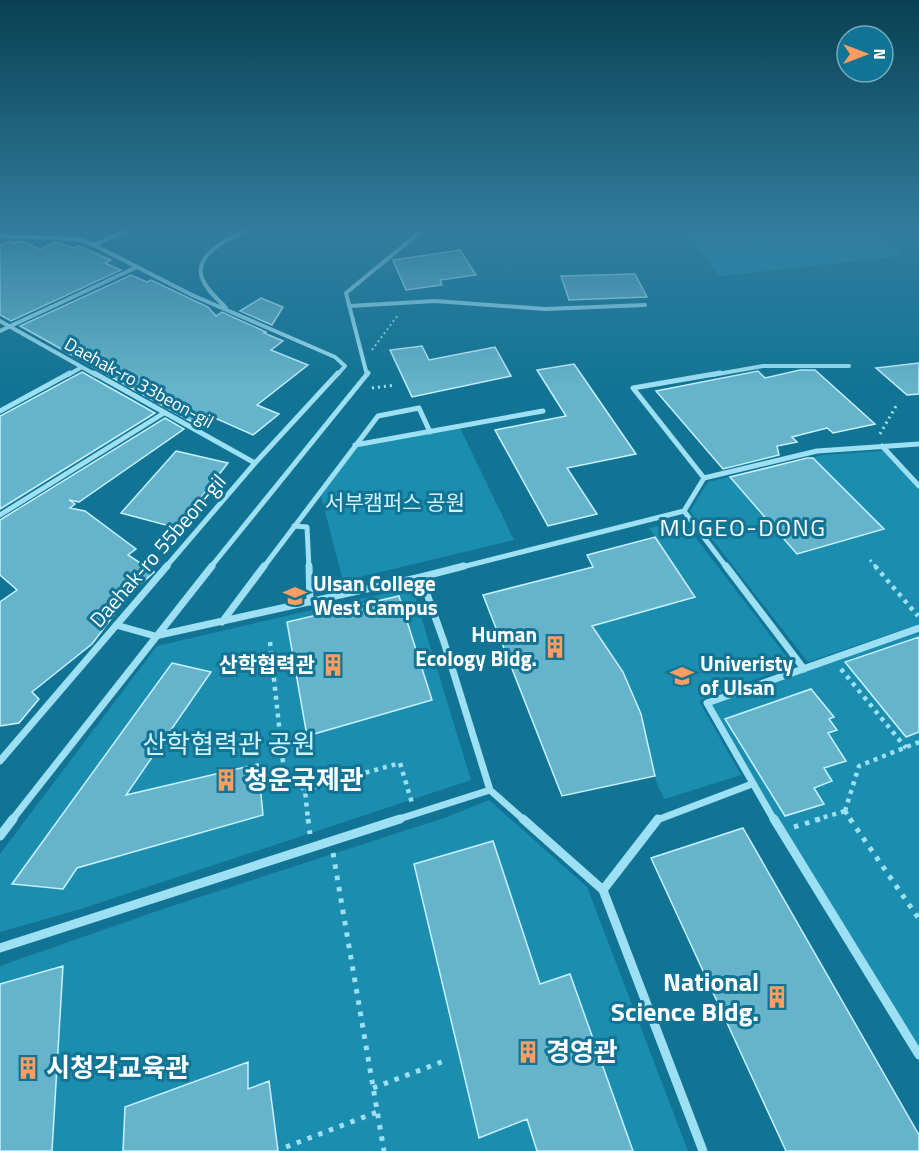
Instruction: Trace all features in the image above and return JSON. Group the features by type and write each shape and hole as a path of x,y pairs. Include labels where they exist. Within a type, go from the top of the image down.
{"street":[{"path":"0,331 108,281"},
{"path":"165,281 228,311"},
{"path":"204,281 228,311"},
{"path":"0,836 155,636 368,373 346,293 361,281"},
{"path":"349,306 435,301 545,309 645,305"},
{"name":"Daehak-ro 55beon-gil","path":"0,761 255,463 345,366 335,357 228,311"},
{"name":"Daehak-ro 33beon-gil","path":"0,321 255,463"},
{"path":"704,478 633,388 763,366 849,366"},
{"path":"0,411 82,367"},
{"path":"222,622 378,416 419,408 430,432"},
{"path":"354,446 543,411"},
{"path":"0,515 164,412"},
{"path":"116,625 155,636 421,578 684,511 704,478 817,451 919,444"},
{"path":"882,447 919,486"},
{"path":"684,511 804,669"},
{"path":"294,526 307,527 310,602"},
{"path":"421,578 444,642 490,790 603,891 704,1151"},
{"path":"919,628 707,703 752,784 919,1055"},
{"path":"0,746 7,753"},
{"path":"603,891 659,818 752,784"},
{"path":"0,948 490,790"}],"path":[{"path":"364,360 407,303"},
{"path":"872,447 896,406"},
{"path":"870,560 919,617"},
{"path":"270,642 284,772 305,790 312,847"},
{"path":"834,661 906,748"},
{"path":"845,811 859,766 919,742"},
{"path":"305,790 400,763 415,814"},
{"path":"783,831 845,811"},
{"path":"845,811 919,920"},
{"path":"331,842 384,1151"},
{"path":"373,1088 444,1061"},
{"path":"286,1147 377,1112"}],"green space":[{"name":"서부캠퍼스 공원","path":"459,426 514,540 343,581 320,492 354,446"},
{"path":"883,451 919,490 919,624 808,662 690,511 708,482 822,455"},
{"path":"682,520 793,665 699,701 741,775 665,799 655,779 636,702 591,623 695,597 649,528"},
{"name":"산학협력관 공원","path":"412,587 471,780 81,909 0,932 0,854 157,646"},
{"path":"919,628 919,1055 707,703"},
{"path":"489,800 587,887 688,1151 0,1151 0,966 163,909 447,817"}],"building":[{"path":"0,281 98,281 11,321 0,315"},
{"path":"119,281 153,281 208,307 216,316 222,312 283,341 271,350 308,365 257,405 279,414 253,435 206,414 194,423 20,326"},
{"path":"402,281 440,281 442,285 406,290"},
{"path":"563,281 639,281 647,297 569,300"},
{"path":"261,298 283,307 272,325 240,311"},
{"path":"422,346 429,360 495,347 511,376 412,397 390,350"},
{"path":"919,363 919,394 907,395 876,368"},
{"path":"574,364 636,454 567,468 597,514 548,526 495,430 566,416 537,370"},
{"path":"800,370 815,370 875,424 833,433 827,428 792,437 797,442 777,446 779,455 723,469 656,391 758,371 765,378"},
{"path":"82,372 155,413 0,509 0,416"},
{"path":"165,418 184,429 79,502 69,500 75,504 70,508 85,511 136,549 128,555 154,572 113,609 117,611 92,644 32,692 39,699 19,723 0,726 0,602 17,590 0,575 0,520"},
{"path":"176,451 228,463 177,528 121,513"},
{"path":"813,458 884,529 797,554 730,477"},
{"name":"Human Ecology Bldg.","path":"655,537 695,597 592,626 623,672 641,714 655,776 562,796 483,595 593,567 587,555"},
{"name":"산학협력관","path":"399,596 432,700 307,736 287,622"},
{"path":"919,637 919,732 906,737 845,662"},
{"name":"청운국제관","path":"172,663 211,672 126,795 258,764 263,815 77,868 63,889 12,884"},
{"path":"811,689 834,717 829,719 837,730 828,733 846,761 824,768 832,781 814,788 824,804 785,816 725,719"},
{"name":"National Science Bldg.","path":"743,828 919,1135 919,1151 786,1151 651,858"},
{"name":"경영관","path":"493,841 540,984 570,974 633,1151 537,1151 527,1119 479,1138 414,864"},
{"name":"시청각교육관","path":"63,966 52,1151 0,1151 0,984"},
{"name":"시청각교육관","path":"248,1062 248,1089 269,1081 278,1151 123,1151 125,1107"}],"place":[{"name":"Ulsan College West Campus","path":"295,596"},
{"name":"Human Ecology Bldg.","path":"555,647"},
{"name":"산학협력관","path":"333,665"},
{"name":"Univeristy of Ulsan","path":"682,676"},
{"name":"청운국제관","path":"226,780"},
{"name":"National Science Bldg.","path":"777,997"},
{"name":"경영관","path":"528,1052"},
{"name":"시청각교육관","path":"28,1068"}],"district":[{"name":"MUGEO-DONG","path":"743,528"}]}
